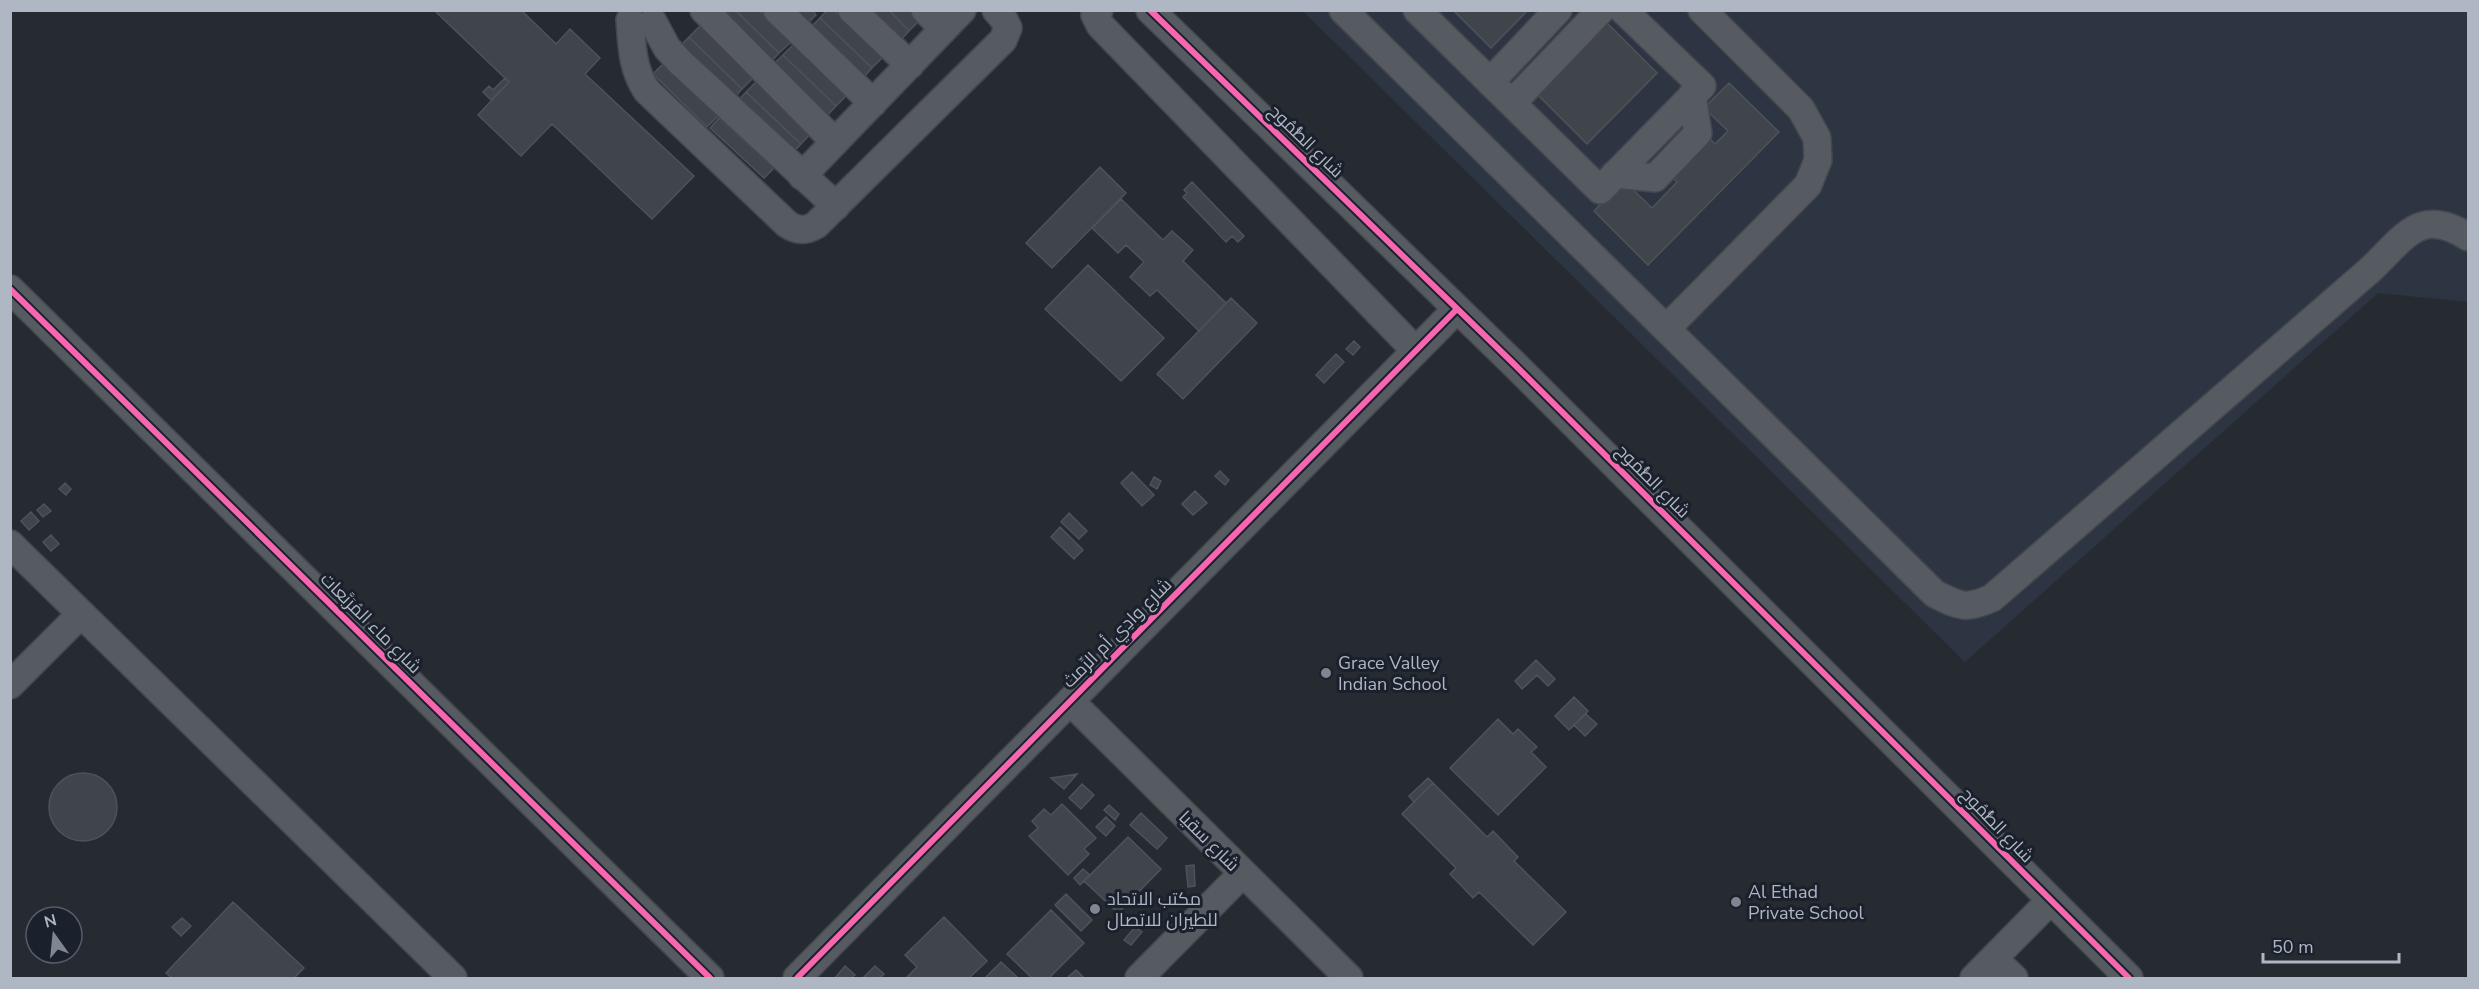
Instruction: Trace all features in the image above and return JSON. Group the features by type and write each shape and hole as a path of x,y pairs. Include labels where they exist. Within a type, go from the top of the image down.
{"street":[{"path":"704,10 835,142"},
{"path":"777,10 873,103"},
{"path":"852,10 910,65"},
{"path":"802,176 953,20 924,10"},
{"path":"643,16 633,61 640,81 647,91 787,224 798,230 811,228 836,206 1003,40 1008,28 996,10"},
{"path":"1099,10 1095,15 1100,25 1414,350"},
{"name":"شارع الطُّمُوح","path":"1150,10 1457,309 2129,978"},
{"path":"1343,10 1935,594 1957,605 1975,606 1992,598 2416,228 2435,222 2452,227 2469,237"},
{"path":"1418,10 1600,189 1702,86 1623,10"},
{"path":"1490,82 1558,10"},
{"path":"1512,103 1601,10"},
{"path":"1667,328 1808,185 1818,160 1817,138 1802,109 1702,10"},
{"path":"643,16 680,62 836,206"},
{"name":"شارع ماء المُرَبَّعات","path":"10,289 710,978"},
{"name":"شارع وادِي أم الرِّمث","path":"797,978 1362,406 1414,350 1457,309"},
{"path":"10,544 453,978"},
{"path":"10,685 81,614"},
{"name":"شارع سقيا","path":"1070,701 1349,978"},
{"path":"1139,978 1242,874"},
{"path":"1974,978 2050,901"},
{"path":"1994,959 2014,978"}],"shaded area":[{"path":"1303,11 2468,11 2468,302 2378,293 1965,662"}],"building":[{"path":"434,10 521,10 556,44 570,29 600,58 585,74 694,176 652,219 552,124 521,156 478,115 509,82"},
{"path":"715,10 735,10 779,53 769,64"},
{"path":"735,10 759,10 791,42 779,53"},
{"path":"787,10 812,10 816,15 804,27"},
{"path":"827,10 834,10 883,57 872,68 820,18"},
{"path":"868,10 889,10 909,31 900,41"},
{"path":"889,10 910,10 920,20 909,31"},
{"path":"1453,10 1528,10 1491,48"},
{"path":"820,18 872,68 862,79 809,29"},
{"path":"1607,23 1657,73 1587,144 1537,94"},
{"path":"700,26 753,78 742,89 689,37"},
{"path":"689,37 742,89 732,100 678,48"},
{"path":"794,44 846,96 836,106 783,55"},
{"path":"783,55 836,106 825,118 772,66"},
{"path":"664,63 719,115 707,127 653,74"},
{"path":"505,78 509,82 491,100 483,92 489,86 493,90"},
{"path":"758,80 812,132 801,144 746,92"},
{"path":"1729,83 1779,132 1648,265 1594,211 1624,181 1652,208 1677,182 1672,177 1710,139 1715,144 1728,131 1704,108"},
{"path":"746,92 801,144 791,154 737,102"},
{"path":"719,118 774,168 764,178 710,128"},
{"path":"1100,167 1126,193 1052,268 1026,243"},
{"path":"1192,182 1244,236 1238,242 1232,236 1226,242 1183,197 1187,193 1184,190"},
{"path":"1121,199 1163,240 1172,231 1193,250 1183,261 1226,303 1199,331 1157,290 1150,296 1130,277 1144,262 1126,245 1118,253 1092,228"},
{"path":"1088,265 1164,338 1121,381 1045,309"},
{"path":"1231,298 1257,323 1183,399 1157,374"},
{"path":"1354,341 1360,347 1353,355 1346,349"},
{"path":"1336,354 1344,362 1324,383 1316,375"},
{"path":"1220,471 1229,480 1225,485 1215,476"},
{"path":"1132,472 1154,495 1142,506 1121,483"},
{"path":"1154,477 1161,481 1157,489 1150,485"},
{"path":"65,483 71,489 66,495 59,489"},
{"path":"1195,491 1207,503 1193,515 1182,504"},
{"path":"44,504 51,511 43,517 37,510"},
{"path":"31,512 39,521 29,530 21,521"},
{"path":"1069,513 1087,531 1079,539 1061,522"},
{"path":"1060,527 1083,550 1074,559 1051,537"},
{"path":"51,535 59,544 51,551 43,542"},
{"path":"1536,660 1555,679 1548,686 1537,675 1522,689 1515,681"},
{"path":"1574,697 1588,711 1569,730 1555,716"},
{"path":"1586,714 1597,724 1585,736 1574,725"},
{"path":"1498,719 1513,734 1518,729 1537,747 1531,752 1546,767 1498,815 1450,768"},
{"path":"83,773 96,776 107,783 114,794 117,807 114,820 107,831 96,838 83,841 70,838 59,831 52,820 49,807 52,794 59,783 70,776"},
{"path":"1077,774 1064,789 1051,778"},
{"path":"1428,778 1433,783 1414,802 1409,796"},
{"path":"1433,783 1487,837 1493,831 1518,857 1514,861 1566,912 1533,945 1479,892 1473,898 1450,874 1456,868 1402,814"},
{"path":"1082,784 1094,795 1081,809 1069,798"},
{"path":"1062,804 1096,838 1084,849 1089,854 1068,875 1029,836 1038,828 1032,821 1044,809 1051,815"},
{"path":"1109,805 1119,814 1115,820 1104,810"},
{"path":"1141,813 1167,838 1157,849 1130,825"},
{"path":"1106,817 1115,826 1106,836 1096,827"},
{"path":"1128,837 1161,869 1118,913 1084,881"},
{"path":"1194,865 1195,886 1188,887 1186,866"},
{"path":"1083,869 1090,875 1080,885 1074,878"},
{"path":"1066,894 1092,920 1081,931 1055,905"},
{"path":"233,902 304,968 294,978 172,978 166,973"},
{"path":"1051,910 1084,943 1049,978 1032,978 1007,954"},
{"path":"944,917 987,961 969,978 907,977 917,967 905,955"},
{"path":"182,918 191,926 181,936 172,927"},
{"path":"1135,927 1142,932 1131,945 1124,940"},
{"path":"1001,962 1018,978 985,978"},
{"path":"845,966 855,975 851,978 835,978"},
{"path":"875,966 884,974 880,978 863,978"},
{"path":"1076,970 1084,978 1067,978"}],"cycle path":[{"path":"1150,10 1514,364 2129,978"},
{"path":"10,289 710,978"},
{"path":"797,978 1457,309"}],"place":[{"name":"Grace Valley Indian School","path":"1326,673"},
{"name":"Al Ethad Private School","path":"1736,902"},
{"name":"مكتب الاتحاد للطيران للاتصال","path":"1095,909"}]}
